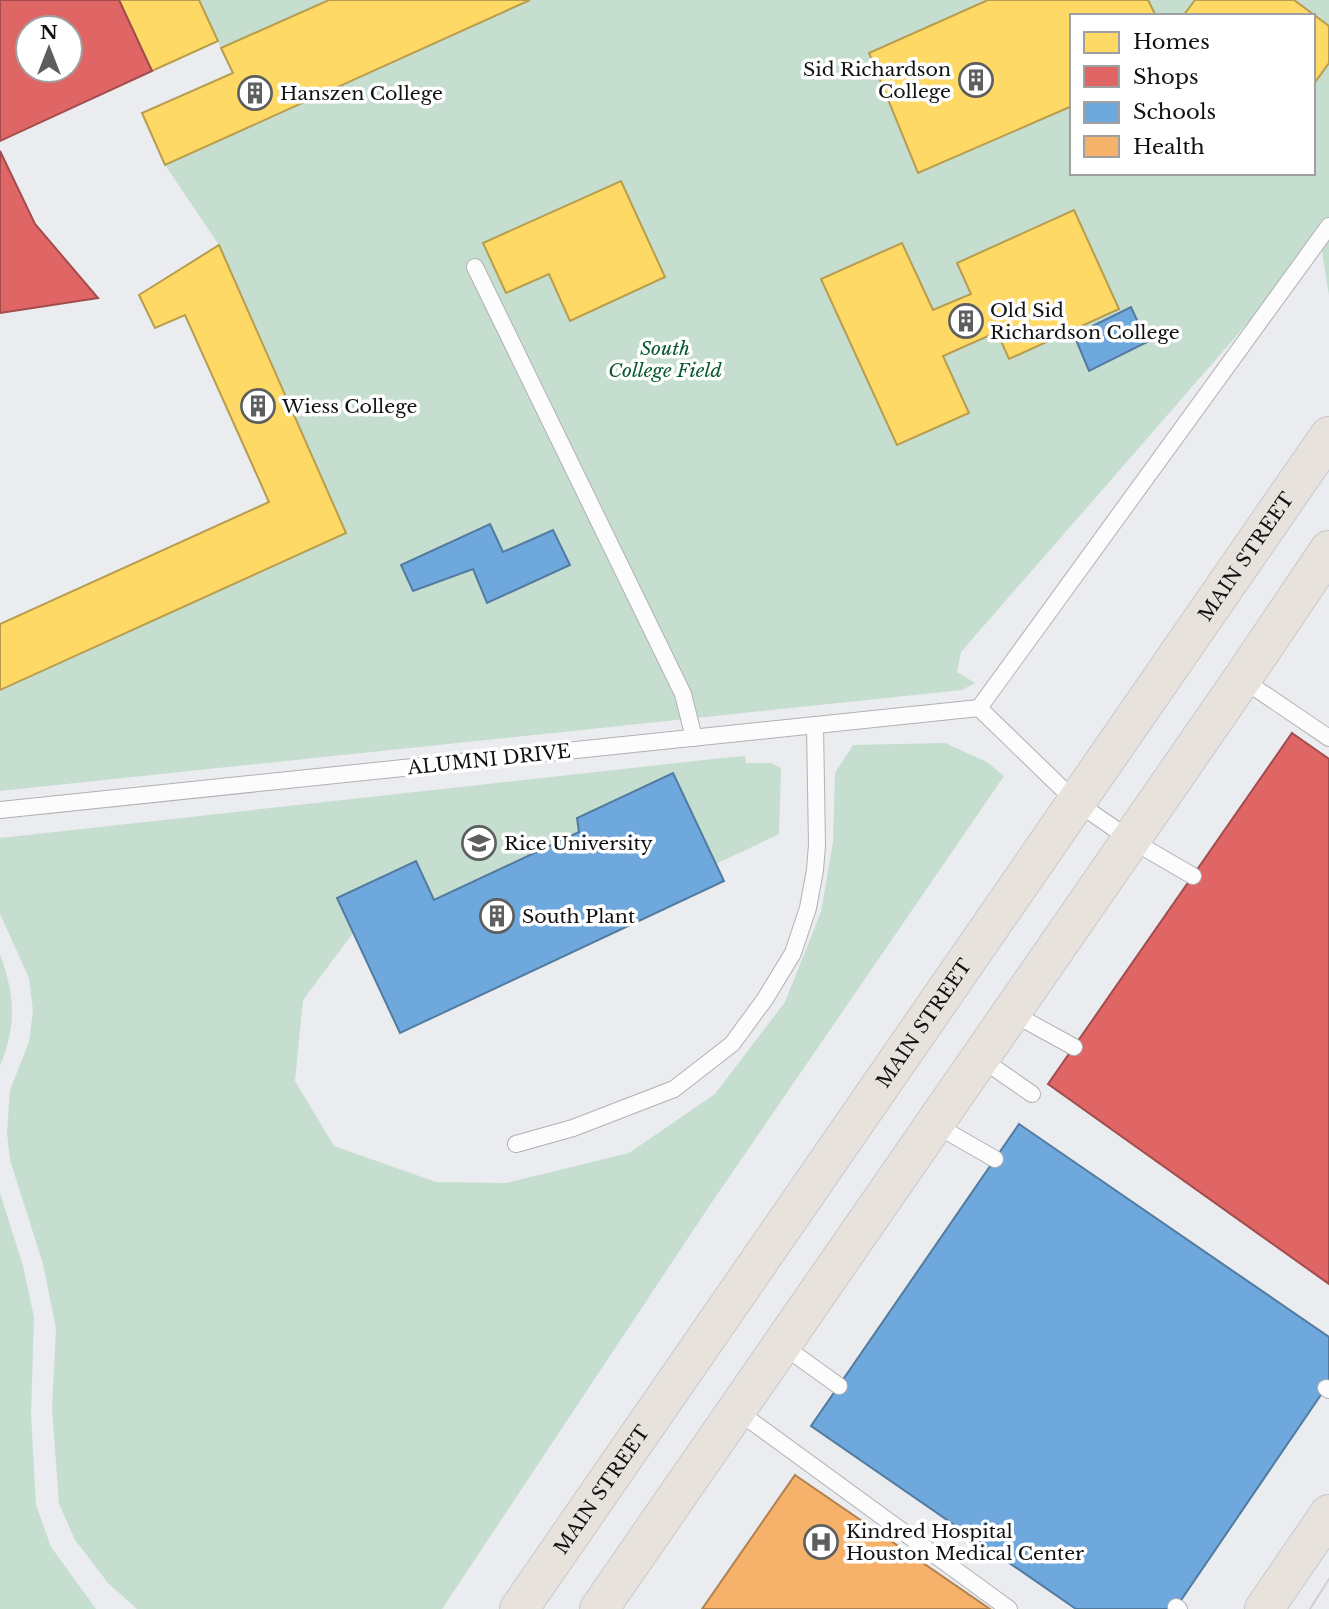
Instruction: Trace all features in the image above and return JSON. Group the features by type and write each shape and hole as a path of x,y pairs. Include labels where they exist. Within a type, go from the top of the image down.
{"main road":[{"name":"MAIN STREET","path":"519,1609 1329,436"},
{"path":"603,1608 736,1410 1329,550"},
{"path":"1264,1609 1329,1514"}],"lane":[{"path":"1193,876 1131,840 1076,802 979,708 1329,226"},
{"path":"475,267 683,694 694,738"},
{"path":"1242,679 1329,738"},
{"name":"ALUMNI DRIVE","path":"0,810 979,708"},
{"path":"516,1144 573,1128 674,1089 732,1044 765,999 793,953 808,908 817,845 814,725"},
{"path":"1012,1013 1073,1047"},
{"path":"980,1058 1032,1094"},
{"path":"934,1124 995,1159"},
{"path":"782,1345 839,1386"},
{"path":"736,1410 1009,1609"}],"green space":[{"path":"199,0 329,0 221,48"},
{"name":"South College Field","path":"530,0 1329,0 1329,295 1320,240 961,652 957,672 975,683 962,690 0,791 0,690 346,533 219,245 165,165"},
{"path":"945,743 987,762 1004,776 712,1202 442,1609 137,1609 108,1583 75,1540 59,1504 52,1409 56,1328 43,1264 10,1160 7,1132 10,1090 29,1042 33,1011 29,978 0,914 0,838 745,756 746,763 771,763 781,768 779,834 716,864 673,773 578,818 579,832 434,900 416,861 337,898 353,933 303,1000 295,1081 334,1146 436,1182 506,1183 629,1153 715,1094 785,1002 821,912 833,842 835,773 853,745"},
{"path":"0,954 9,984 12,1010 9,1036 0,1066"},
{"path":"0,1193 23,1266 34,1317 31,1414 36,1505 51,1547 96,1609 0,1609"}],"building: Homes":[{"path":"119,0 199,0 218,41 152,71"},
{"name":"Hanszen College","path":"329,0 530,0 165,165 142,113 233,73 221,48"},
{"name":"Sid Richardson College","path":"988,0 1148,0 1155,14 1070,14 1070,107 918,173 869,53"},
{"path":"1195,0 1294,0 1313,14 1184,14"},
{"path":"1315,16 1329,26 1329,63 1315,82"},
{"path":"621,181 665,277 570,321 549,274 506,293 483,243"},
{"name":"Old Sid Richardson College","path":"1074,210 1119,309 1009,359 997,332 943,356 969,413 897,445 821,279 902,243 933,310 971,294 957,263"},
{"name":"Wiess College","path":"219,245 346,533 0,690 0,624 269,502 185,315 155,328 139,295"}],"building: Shops":[{"path":"0,0 119,0 152,71 0,141"},
{"path":"0,151 35,224 98,298 0,313"},
{"path":"1292,733 1329,759 1329,1284 1048,1084"}],"building: Schools":[{"path":"1131,307 1147,342 1089,371 1074,335"},
{"path":"490,524 503,552 553,530 570,565 487,603 473,569 413,591 401,565"},
{"name":"South Plant","path":"673,773 724,881 400,1033 337,898 416,861 434,900 579,832 577,818"},
{"path":"1019,1124 1329,1337 1329,1383 1175,1609 1076,1609 811,1426"}],"building: Health":[{"name":"Kindred Hospital Houston Medical Center","path":"795,1475 990,1609 702,1609"}],"tram line":[{"path":"1310,1609 1329,1579"}],"place":[{"name":"Sid Richardson College","path":"976,80"},
{"name":"Hanszen College","path":"255,93"},
{"name":"Old Sid Richardson College","path":"966,321"},
{"name":"Wiess College","path":"258,406"},
{"name":"Rice University","path":"479,843"},
{"name":"South Plant","path":"497,916"},
{"name":"Kindred Hospital Houston Medical Center","path":"821,1542"}]}
